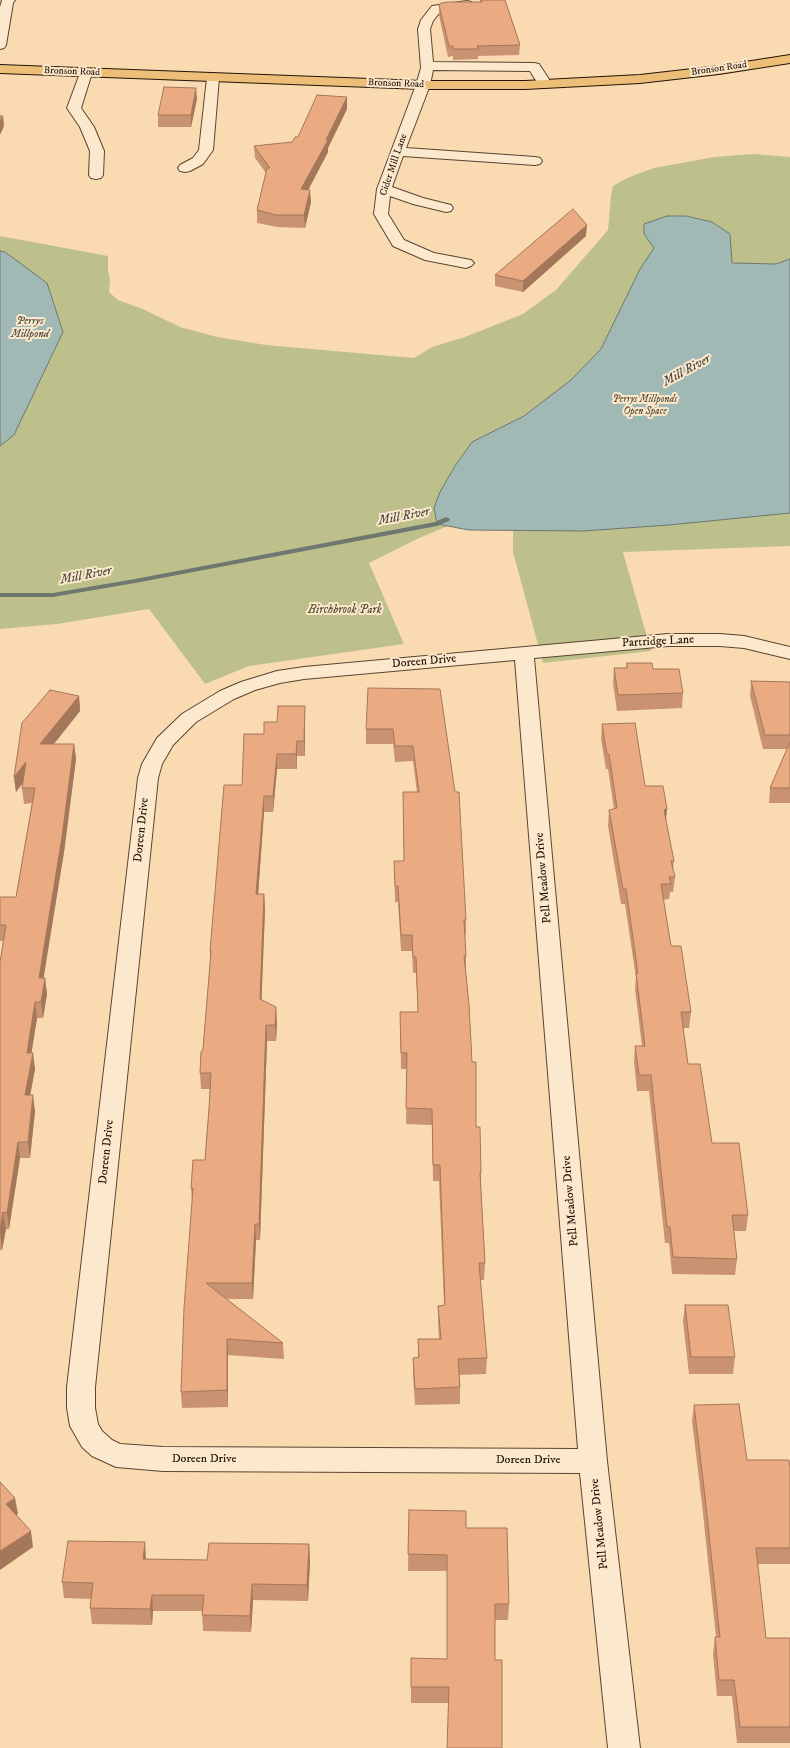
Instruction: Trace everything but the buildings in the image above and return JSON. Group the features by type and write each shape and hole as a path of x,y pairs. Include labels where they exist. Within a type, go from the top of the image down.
{"main road":[{"name":"Bronson Road","path":"0,69 423,85 545,84 640,79 790,59"}],"street":[{"path":"0,45 7,1 9,0"},
{"name":"Cider Mill Lane","path":"466,263 430,256 398,243 381,214 384,190 423,85 426,66 424,29 427,20 436,9 467,5"},
{"path":"426,66 534,67 545,84"},
{"path":"86,73 74,108 87,127 97,151 96,175"},
{"path":"184,168 198,161 206,150 214,78"},
{"path":"398,152 534,161"},
{"path":"384,190 446,208"},
{"name":"Partridge Lane","path":"524,653 668,640 720,640 744,642 790,652"},
{"name":"Pell Meadow Drive","path":"524,653 593,1461 624,1748"},
{"name":"Doreen Drive","path":"524,653 304,672 277,678 241,689 205,707 175,730 160,748 152,764 148,778 81,1387 81,1408 84,1426 92,1439 102,1448 116,1455 138,1458 593,1461"}],"green space":[{"name":"Perrys Millponds Open Space","path":"754,154 790,157 790,546 623,552 651,651 543,663 513,552 513,517 481,512 417,539 369,563 404,644 249,666 205,684 149,609 57,624 0,629 0,236 108,256 108,271 110,280 109,292 118,300 145,310 180,327 217,337 266,345 414,358 432,347 465,337 523,314 556,290 608,230 613,186 627,178 654,168 714,157"}],"water":[{"path":"667,216 686,216 712,222 730,234 732,263 776,264 790,259 790,513 669,525 583,531 469,530 437,524 434,508 440,492 455,466 472,442 524,416 571,380 601,349 640,269 654,248 644,234 644,224"},
{"name":"Perrys Millpond","path":"0,251 5,252 47,283 63,332 14,435 0,446"}],"waterway":[{"name":"Mill River","path":"0,595 53,595 437,524 446,519"}],"park label":[{"name":"Birchbrook Park","path":"345,611"}]}
